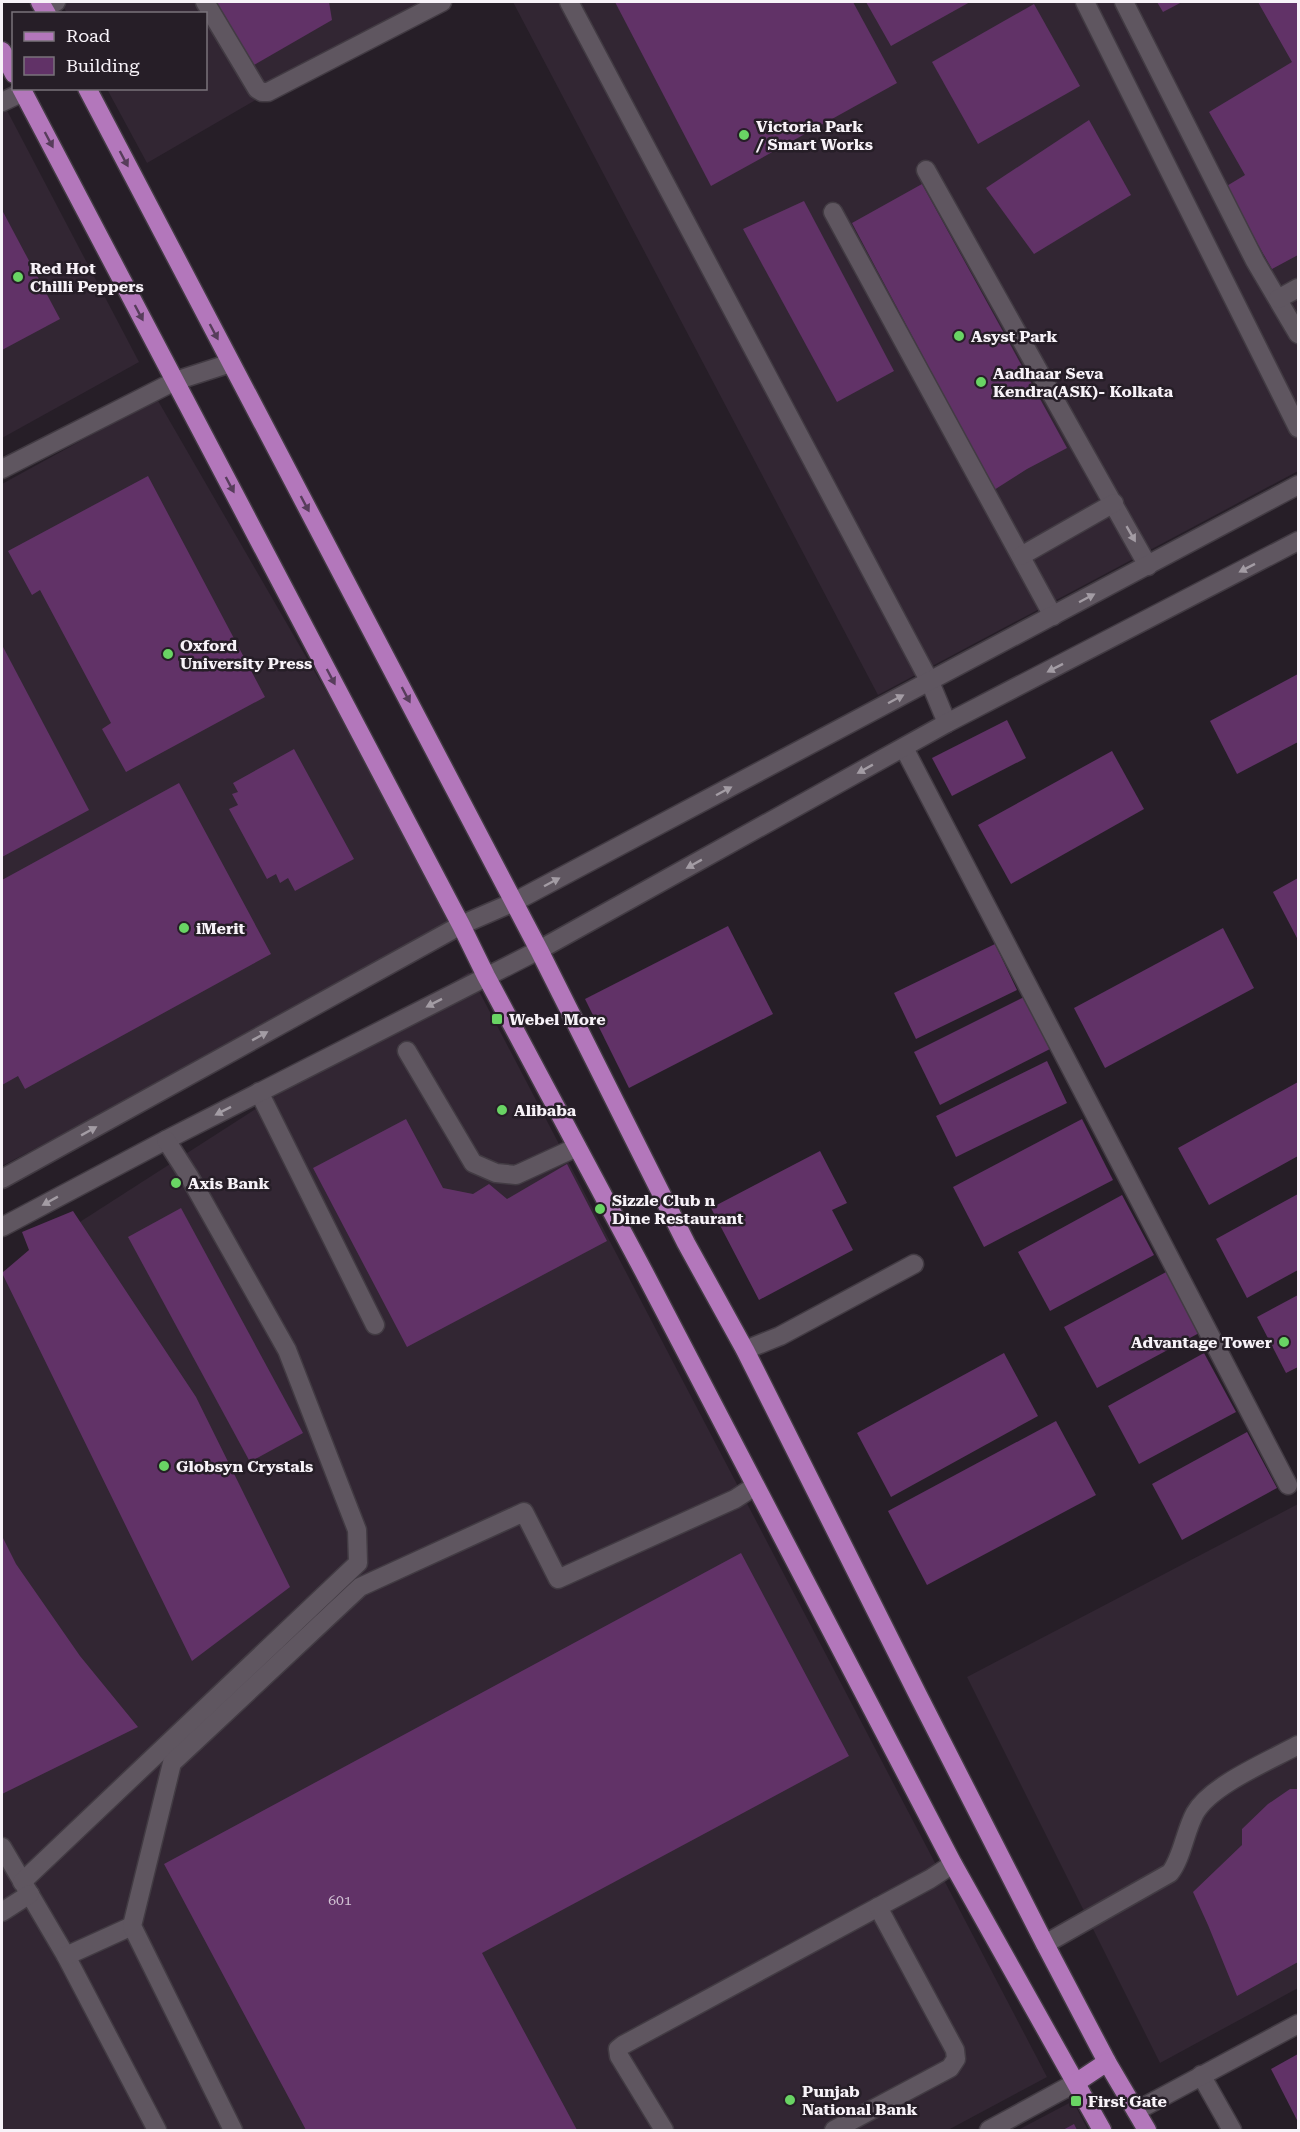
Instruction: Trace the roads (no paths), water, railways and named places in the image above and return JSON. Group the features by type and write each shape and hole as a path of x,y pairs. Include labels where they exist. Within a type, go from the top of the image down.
{"main road":[{"path":"2,51 12,70"},
{"path":"22,90 953,1864 1102,2130"},
{"path":"88,90 539,950 686,1242 745,1350 1045,1944 1107,2062 1147,2130"},
{"path":"1077,2082 1107,2062"}],"street":[{"path":"205,2 257,89 268,92 442,2"},
{"path":"569,2 930,682 947,723"},
{"path":"1085,2 1299,429"},
{"path":"1124,2 1255,261 1299,334"},
{"path":"2,102 22,90"},
{"path":"926,170 1148,566"},
{"path":"833,212 1053,616"},
{"path":"1278,299 1299,288"},
{"path":"2,469 175,381 231,363"},
{"path":"2,1179 461,926 514,902 1299,485"},
{"path":"1021,556 1114,503"},
{"path":"2,1227 259,1092 539,950 947,723 1296,549"},
{"path":"904,747 1288,1485"},
{"path":"407,1051 473,1163 496,1173 516,1174 577,1147"},
{"path":"259,1092 375,1325"},
{"path":"2,1912 358,1563 357,1530 287,1350 189,1176 166,1140"},
{"path":"745,1350 780,1336 914,1264"},
{"path":"233,2130 132,1926 172,1763 360,1587 524,1512 558,1579 735,1499 755,1486"},
{"path":"1045,1944 1170,1873 1175,1867 1185,1833 1196,1811 1212,1793 1299,1745"},
{"path":"2,1847 66,1956 157,2130"},
{"path":"664,2130 619,2056 618,2049 930,1879 953,1864"},
{"path":"834,2130 950,2068 956,2059 955,2050 878,1907"},
{"path":"66,1956 132,1926"},
{"path":"1136,2111 1299,2024"},
{"path":"1201,2075 1232,2130"},
{"path":"988,2130 1077,2082"}],"place":[{"name":"Victoria Park / Smart Works","path":"744,135"},
{"name":"Red Hot Chilli Peppers","path":"18,277"},
{"name":"Asyst Park","path":"959,336"},
{"name":"Aadhaar Seva Kendra(ASK)- Kolkata","path":"981,382"},
{"name":"Oxford University Press","path":"168,654"},
{"name":"iMerit","path":"184,928"},
{"name":"Webel More","path":"497,1019"},
{"name":"Alibaba","path":"502,1110"},
{"name":"Axis Bank","path":"176,1183"},
{"name":"Sizzle Club n Dine Restaurant","path":"600,1209"},
{"name":"Advantage Tower","path":"1284,1342"},
{"name":"Globsyn Crystals","path":"164,1466"},
{"name":"Punjab National Bank","path":"790,2100"},
{"name":"First Gate","path":"1076,2101"}]}
